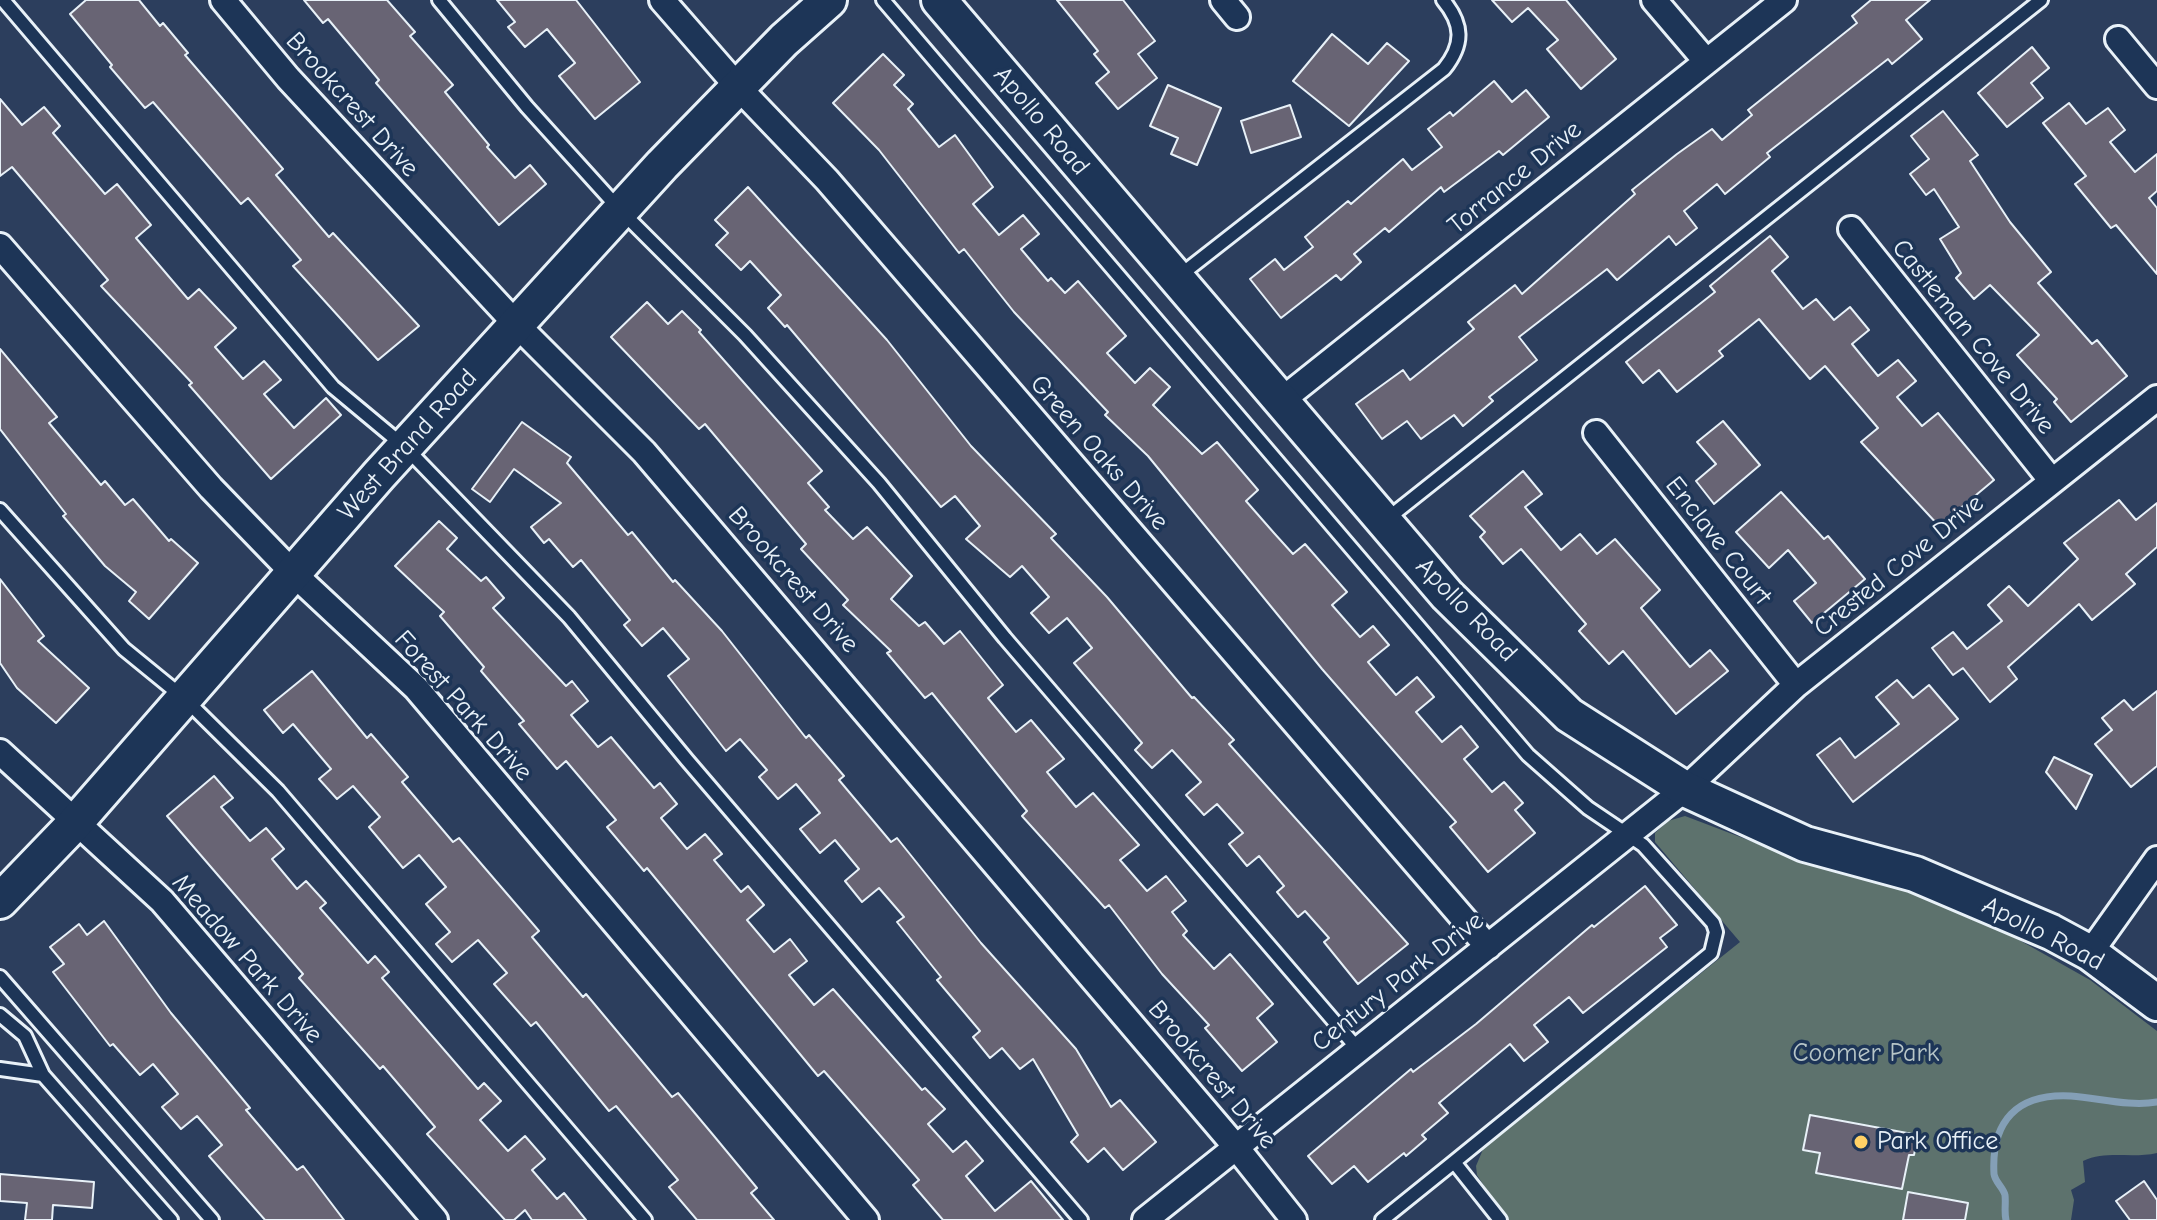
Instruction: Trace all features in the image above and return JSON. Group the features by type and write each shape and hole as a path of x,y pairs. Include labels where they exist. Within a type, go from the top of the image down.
{"street":[{"name":"Brookcrest Drive","path":"223,0 288,78 517,325 644,452 756,579 1236,1147 1294,1220"},
{"name":"Green Oaks Drive","path":"662,0 738,87 827,180 1488,947"},
{"name":"West Brand Road","path":"0,901 76,822 405,447 621,211 738,87 829,0"},
{"name":"Apollo Road","path":"939,0 1447,595 1569,715 1685,789 1805,844 1915,874 2051,932 2090,953 2157,1003"},
{"path":"1654,0 1706,61"},
{"name":"Torrance Drive","path":"1282,400 1784,0"},
{"path":"2118,39 2157,86"},
{"name":"Castleman Cove Drive","path":"1851,229 2051,480"},
{"name":"Forest Park Drive","path":"0,246 108,374 294,574 416,688 866,1220"},
{"name":"Crested Cove Drive","path":"1685,789 1796,685 2157,398"},
{"name":"Enclave Court","path":"1596,433 1796,685"},
{"name":"Meadow Park Drive","path":"0,752 162,901 435,1220"},
{"name":"Century Park Drive","path":"1145,1220 1685,789"},
{"path":"2090,953 2157,859"}],"lane":[{"path":"3,0 333,387 405,447 569,617 687,760 1081,1220"},
{"path":"439,0 527,107 621,211 745,335 879,483 1005,638 1357,1048"},
{"path":"883,0 1528,755 1588,808 1643,845 1706,912 1716,932 1711,953 1382,1220"},
{"path":"1176,279 1444,69 1456,55 1461,40 1459,24 1443,0"},
{"path":"1385,521 2041,0"},
{"path":"0,510 124,649 184,698 235,746 325,843 645,1220"},
{"path":"0,977 212,1220"},
{"path":"0,1015 25,1036 43,1075 171,1220"},
{"path":"0,1069 43,1075"},
{"path":"1454,1162 1500,1220"}],"green space":[{"name":"Coomer Park","path":"1685,816 1798,859 1922,896 1996,927 2090,980 2157,1031 2157,1153 2101,1156 2083,1161 2085,1182 2071,1190 2074,1200 2071,1220 1506,1220 1477,1175 1476,1166 1484,1147 1740,942 1655,842 1655,833 1668,821"}],"building":[{"path":"86,0 139,0 160,26 163,23 188,53 185,55 283,169 276,175 329,237 333,233 419,326 378,360 293,266 301,260 248,198 241,204 153,102 145,108 110,67 112,65 70,14"},
{"path":"304,0 387,0 415,32 410,36 453,85 445,92 489,145 487,147 515,178 530,165 546,184 499,225 376,83 379,80 328,19 323,23"},
{"path":"497,0 576,0 640,82 595,119 559,76 575,63 547,29 525,47 508,27 515,22"},
{"path":"1057,0 1123,0 1155,41 1138,54 1157,78 1118,109 1096,83 1109,72 1094,54 1098,51"},
{"path":"1492,0 1566,0 1616,59 1581,89 1547,49 1558,40 1528,8 1512,22"},
{"path":"1871,0 1930,0 1906,20 1922,39 1892,64 1888,59 1767,153 1770,157 1725,194 1717,184 1684,211 1697,228 1676,245 1669,236 1617,280 1607,269 1519,337 1537,360 1489,397 1493,401 1463,426 1454,415 1421,439 1407,421 1382,439 1356,404 1403,370 1410,380 1474,329 1468,322 1515,285 1522,294 1635,194 1632,190 1677,154 1712,129 1722,140 1752,115 1748,110 1857,23 1852,16"},
{"path":"1332,34 1368,64 1387,43 1409,61 1349,126 1293,81"},
{"path":"2032,47 2049,68 2031,83 2043,98 2007,127 1978,93"},
{"path":"883,54 904,75 894,85 913,104 908,109 939,147 955,135 993,187 973,204 999,235 1023,215 1039,234 1021,249 1048,281 1051,278 1065,293 1078,281 1126,336 1107,353 1135,383 1150,368 1170,387 1153,405 1202,454 1217,442 1258,490 1246,501 1293,554 1305,544 1347,592 1332,605 1360,637 1373,626 1389,645 1368,662 1396,695 1417,677 1434,697 1416,712 1442,742 1461,726 1478,747 1464,759 1492,792 1504,782 1523,803 1515,810 1535,833 1488,872 1450,827 1456,822 1322,669 1148,456 1105,415 1108,412 1014,312 964,249 959,253 879,150 833,103"},
{"path":"1494,81 1512,102 1526,90 1549,117 1503,155 1499,151 1444,192 1441,187 1389,232 1385,228 1354,254 1361,262 1341,280 1336,275 1281,318 1250,279 1275,259 1284,270 1313,247 1305,237 1348,201 1351,204 1403,159 1412,170 1442,147 1428,129 1450,112 1453,116"},
{"path":"1168,85 1221,108 1197,165 1171,154 1178,138 1150,126"},
{"path":"0,99 22,125 44,107 60,126 53,133 105,194 117,184 151,225 136,238 188,299 199,289 236,328 215,347 243,379 264,361 281,380 264,394 294,428 326,398 341,415 271,479 189,385 192,383 101,286 108,280 12,167 0,176"},
{"path":"2069,103 2086,124 2108,108 2125,130 2110,142 2135,172 2157,154 2157,191 2149,198 2157,208 2157,274 2116,225 2111,228 2075,184 2086,176 2043,123"},
{"path":"1290,105 1301,137 1251,153 1241,121"},
{"path":"1943,111 1978,155 1970,161 2010,222 2051,272 2038,283 2092,344 2097,340 2127,376 2071,422 2054,402 2057,399 2017,355 2039,335 1990,285 1974,299 1956,278 1961,273 1940,239 1959,227 1934,189 1926,195 1910,174 1929,159 1911,136"},
{"path":"748,187 887,340 971,446 1056,534 1051,538 1107,597 1192,698 1234,740 1229,744 1408,944 1358,984 1324,942 1329,938 1305,911 1298,917 1277,892 1284,886 1259,856 1247,866 1229,844 1243,833 1217,804 1204,815 1186,795 1201,782 1172,750 1152,768 1135,750 1142,743 1074,663 1092,648 1067,618 1049,633 1031,613 1049,597 1022,566 1010,577 966,539 980,526 955,496 941,507 787,325 785,327 768,308 781,295 750,261 741,270 716,245 728,233 715,220"},
{"path":"1770,236 1788,257 1772,271 1803,309 1816,299 1834,320 1850,307 1869,330 1852,344 1878,376 1898,360 1916,381 1897,397 1922,426 1938,413 1994,480 1939,526 1861,442 1878,428 1825,366 1810,379 1759,319 1719,351 1723,356 1677,392 1659,370 1643,383 1626,362 1715,292 1710,286"},
{"path":"647,302 668,324 682,311 701,330 699,332 822,471 808,483 829,507 825,510 853,539 867,527 912,576 891,599 919,626 925,622 944,644 960,631 1003,685 988,698 1016,732 1031,720 1064,759 1047,772 1076,807 1093,793 1139,845 1120,860 1147,891 1166,876 1186,901 1172,912 1187,931 1183,935 1214,969 1230,954 1273,1004 1257,1018 1277,1042 1242,1071 1205,1028 1209,1025 1162,974 1109,905 1105,908 1022,816 1027,811 932,693 925,698 887,653 891,651 843,605 848,600 801,549 806,544 705,424 699,429 611,337"},
{"path":"0,349 57,417 49,423 101,485 105,481 125,505 133,499 169,541 171,539 198,563 149,619 129,601 136,592 105,566 63,516 66,514 0,429"},
{"path":"1723,421 1760,465 1714,504 1696,481 1716,464 1697,442"},
{"path":"522,422 571,457 567,463 628,535 632,532 673,582 675,580 722,631 806,738 809,735 844,776 839,780 891,842 897,838 981,943 1076,1049 1111,1107 1120,1100 1156,1142 1123,1170 1104,1148 1088,1162 1071,1142 1078,1135 1033,1059 1020,1069 1002,1048 990,1058 973,1037 980,1031 937,980 941,977 897,922 904,917 879,888 862,902 845,881 859,869 835,840 820,853 800,829 820,813 796,784 778,799 759,777 767,770 740,739 726,751 668,676 689,659 663,628 642,646 624,625 630,620 581,560 573,567 549,539 544,543 531,527 561,503 514,469 490,502 472,489"},
{"path":"1523,471 1542,494 1525,507 1561,550 1580,534 1597,554 1615,539 1660,590 1641,608 1690,667 1710,650 1728,671 1676,714 1623,651 1609,664 1579,631 1586,624 1521,549 1503,564 1480,537 1485,532 1470,516"},
{"path":"1781,492 1824,539 1828,536 1865,579 1812,623 1794,601 1816,583 1788,550 1769,568 1736,532"},
{"path":"2119,500 2136,520 2157,503 2157,547 2126,574 2135,584 2092,620 2079,604 2008,667 2017,679 1990,702 1963,668 1953,675 1932,648 1953,632 1967,649 2002,621 1988,605 2009,586 2028,606 2078,559 2064,543"},
{"path":"439,521 457,538 447,549 481,581 486,577 504,598 493,608 566,686 572,681 588,701 571,715 598,747 611,737 654,788 660,783 677,804 661,818 687,849 705,834 722,854 714,860 741,892 748,886 764,905 747,920 774,952 790,939 807,961 789,975 814,1005 833,989 922,1090 925,1088 945,1109 928,1124 953,1152 966,1141 983,1161 966,1176 995,1211 1031,1181 1063,1220 943,1220 913,1185 919,1180 824,1071 818,1076 647,868 644,871 607,827 616,820 566,761 557,769 519,724 524,721 481,671 484,667 440,616 444,612 395,566"},
{"path":"0,579 44,636 38,641 89,688 56,723 17,688 0,663"},
{"path":"312,671 367,738 371,734 408,777 402,782 453,842 459,838 539,931 532,937 583,997 586,994 672,1097 678,1093 757,1188 751,1193 774,1220 697,1220 669,1187 678,1180 616,1106 609,1111 536,1022 531,1026 494,984 507,973 478,940 452,962 436,944 450,932 426,904 446,887 419,855 403,868 369,827 380,817 353,786 337,799 319,779 331,769 293,724 283,733 264,710"},
{"path":"1897,680 1913,698 1929,685 1958,719 1853,802 1817,755 1840,738 1855,758 1899,724 1876,697"},
{"path":"2157,691 2157,766 2131,787 2095,744 2112,730 2102,718 2124,700 2133,710"},
{"path":"2054,757 2092,775 2076,809 2046,772"},
{"path":"214,776 233,798 221,807 250,841 266,828 284,849 272,859 297,889 306,881 326,903 320,908 368,963 375,956 389,972 382,978 478,1089 484,1083 501,1101 480,1120 508,1151 525,1136 545,1159 532,1170 557,1199 564,1193 586,1220 532,1220 525,1210 514,1220 505,1220 427,1134 435,1127 383,1066 380,1069 299,978 303,974 167,816"},
{"path":"1645,886 1677,925 1660,938 1667,947 1583,1013 1569,997 1534,1025 1548,1042 1524,1061 1510,1044 1439,1103 1448,1113 1422,1135 1426,1139 1406,1156 1404,1153 1368,1182 1354,1166 1332,1184 1308,1156 1411,1069 1413,1072 1476,1024 1592,925 1594,927"},
{"path":"104,921 171,1013 250,1108 246,1110 297,1170 303,1166 344,1220 265,1220 209,1156 222,1145 197,1116 181,1129 162,1107 178,1094 153,1064 140,1075 113,1044 110,1046 53,972 64,964 50,947 79,924 87,935"},
{"name":"Park Office","path":"1810,1115 1918,1135 1914,1155 1909,1155 1902,1189 1816,1173 1820,1153 1803,1150"},
{"path":"0,1174 94,1182 92,1208 53,1205 52,1220 25,1220 27,1203 0,1201"},
{"path":"2144,1181 2157,1200 2157,1220 2130,1220 2116,1201"},
{"name":"Park Office","path":"1908,1192 1968,1203 1965,1220 1903,1220"}],"waterway":[{"path":"2006,1220 2005,1195 1994,1174 1994,1155 2003,1125 2022,1105 2052,1096 2114,1102 2157,1102"}],"place":[{"name":"Park Office","path":"1861,1142"}]}
